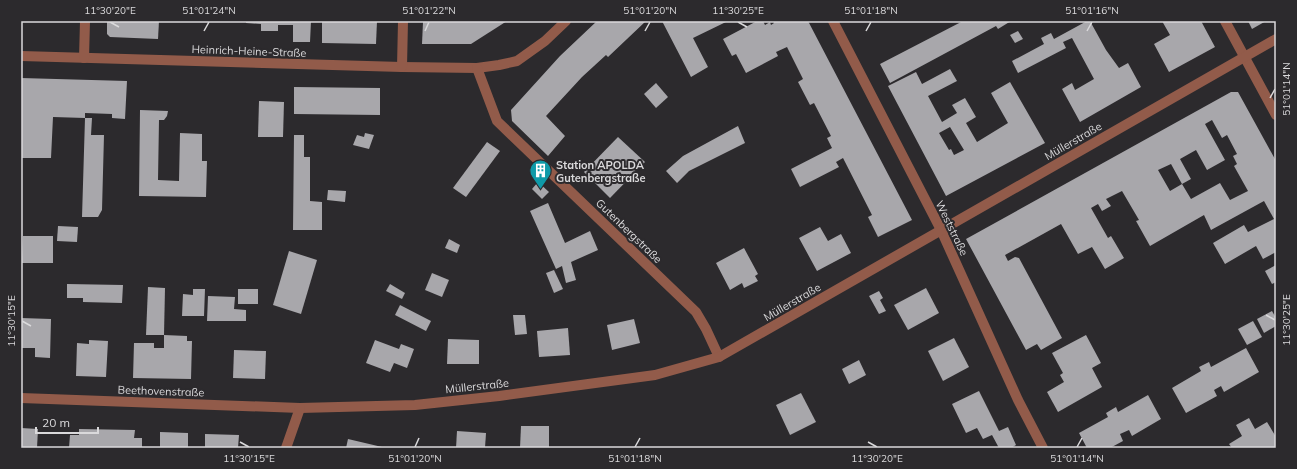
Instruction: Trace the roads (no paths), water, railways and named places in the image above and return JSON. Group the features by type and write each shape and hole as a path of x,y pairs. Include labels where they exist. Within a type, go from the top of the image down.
{"street":[{"path":"84,58 85,21"},
{"path":"402,67 403,21"},
{"name":"Heinrich-Heine-Straße","path":"21,56 477,68 517,61 545,41 566,21"},
{"name":"Weststraße","path":"833,21 941,230 1018,400 1043,448"},
{"path":"1225,21 1276,115"},
{"name":"Müllerstraße","path":"300,408 415,405 499,396 655,375 719,357 1276,39"},
{"name":"Gutenbergstraße","path":"477,68 497,121 696,312 719,357"},
{"name":"Beethovenstraße","path":"21,398 300,408"},
{"path":"286,448 300,408"}],"place":[{"name":"Station APOLDA Gutenbergstraße","path":"540,190"}]}
